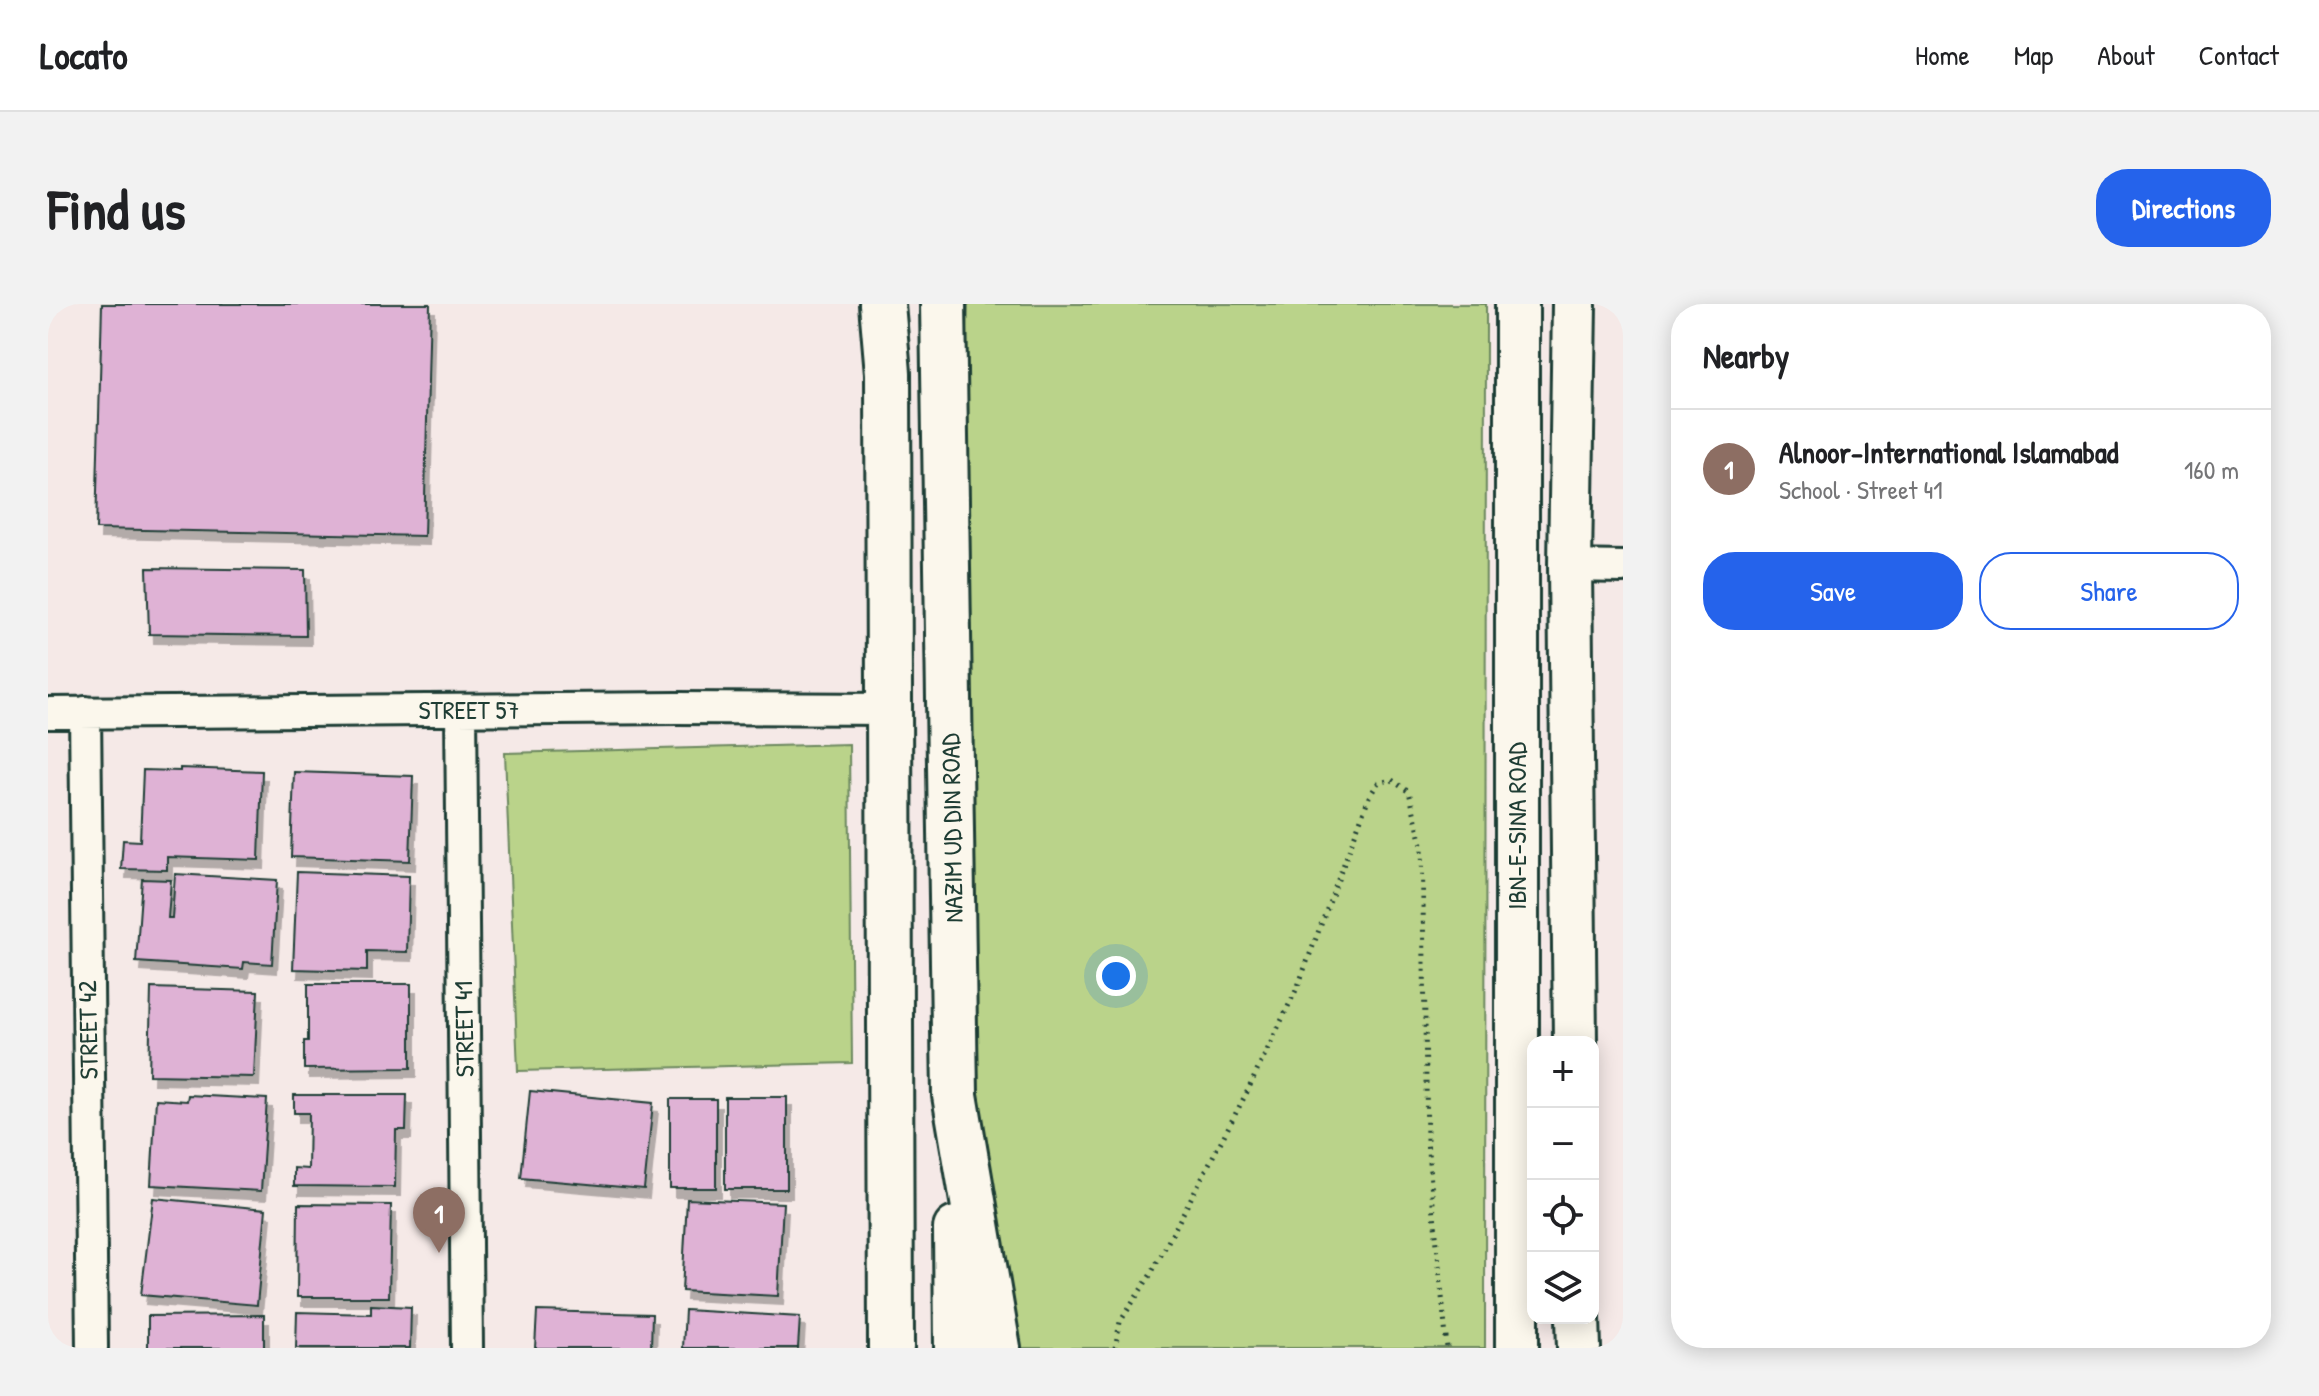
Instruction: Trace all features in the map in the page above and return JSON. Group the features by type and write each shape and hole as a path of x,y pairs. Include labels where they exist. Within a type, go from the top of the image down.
{"main road":[{"path":"882,304 888,373 891,1348"},
{"name":"NAZIM UD DIN ROAD","path":"943,304 955,1095 998,1348"},
{"name":"IBN-E-SINA ROAD","path":"1517,304 1517,1348"},
{"path":"1574,304 1570,566 1575,1036"},
{"path":"955,1095 957,1348"},
{"path":"1578,1324 1579,1348"}],"street":[{"path":"1570,566 1623,567"},
{"name":"STREET 57","path":"48,713 890,709"},
{"name":"STREET 41","path":"461,710 467,1348"},
{"name":"STREET 42","path":"85,712 92,1348"}],"path":[{"path":"1115,1348 1120,1322 1166,1246 1247,1092 1298,986 1369,797 1378,783 1392,780 1409,792 1422,844 1427,1141 1447,1348"}],"green space":[{"path":"968,304 1486,304 1485,1348 964,1348 961,475"},
{"path":"849,744 852,1063 518,1071 505,753"}],"building":[{"path":"102,304 430,304 424,536 96,529"},
{"path":"147,568 305,570 306,636 149,634"},
{"path":"180,768 262,771 259,860 167,857 167,870 121,869 123,840 140,841 143,770 180,771"},
{"path":"294,772 413,776 410,861 291,857"},
{"path":"297,872 409,876 407,952 367,951 367,971 293,969"},
{"path":"175,874 277,880 272,964 244,962 243,969 136,962 142,879 171,880 168,918 172,918"},
{"path":"308,984 411,984 411,1068 304,1069 304,1041 308,1041"},
{"path":"151,988 258,991 254,1077 149,1075"},
{"path":"530,1091 653,1103 644,1189 521,1178"},
{"path":"188,1095 267,1099 261,1191 151,1185 156,1099 187,1101"},
{"path":"294,1095 407,1095 406,1130 396,1130 395,1187 294,1186 294,1168 308,1169 309,1113 294,1113"},
{"path":"725,1097 787,1097 787,1189 725,1189"},
{"path":"670,1099 716,1099 716,1188 670,1188"},
{"path":"153,1198 266,1209 257,1305 141,1295"},
{"path":"687,1199 783,1203 778,1296 682,1291"},
{"path":"298,1204 391,1205 389,1297 297,1297"},
{"path":"371,1305 411,1307 410,1348 296,1348 297,1312 371,1314"},
{"path":"685,1310 800,1317 798,1348 683,1348"},
{"path":"537,1311 652,1314 651,1348 535,1348"},
{"path":"264,1315 264,1348 148,1348 148,1316"}],"place":[{"name":"Alnoor-International Islamabad","path":"439,1253"}]}
